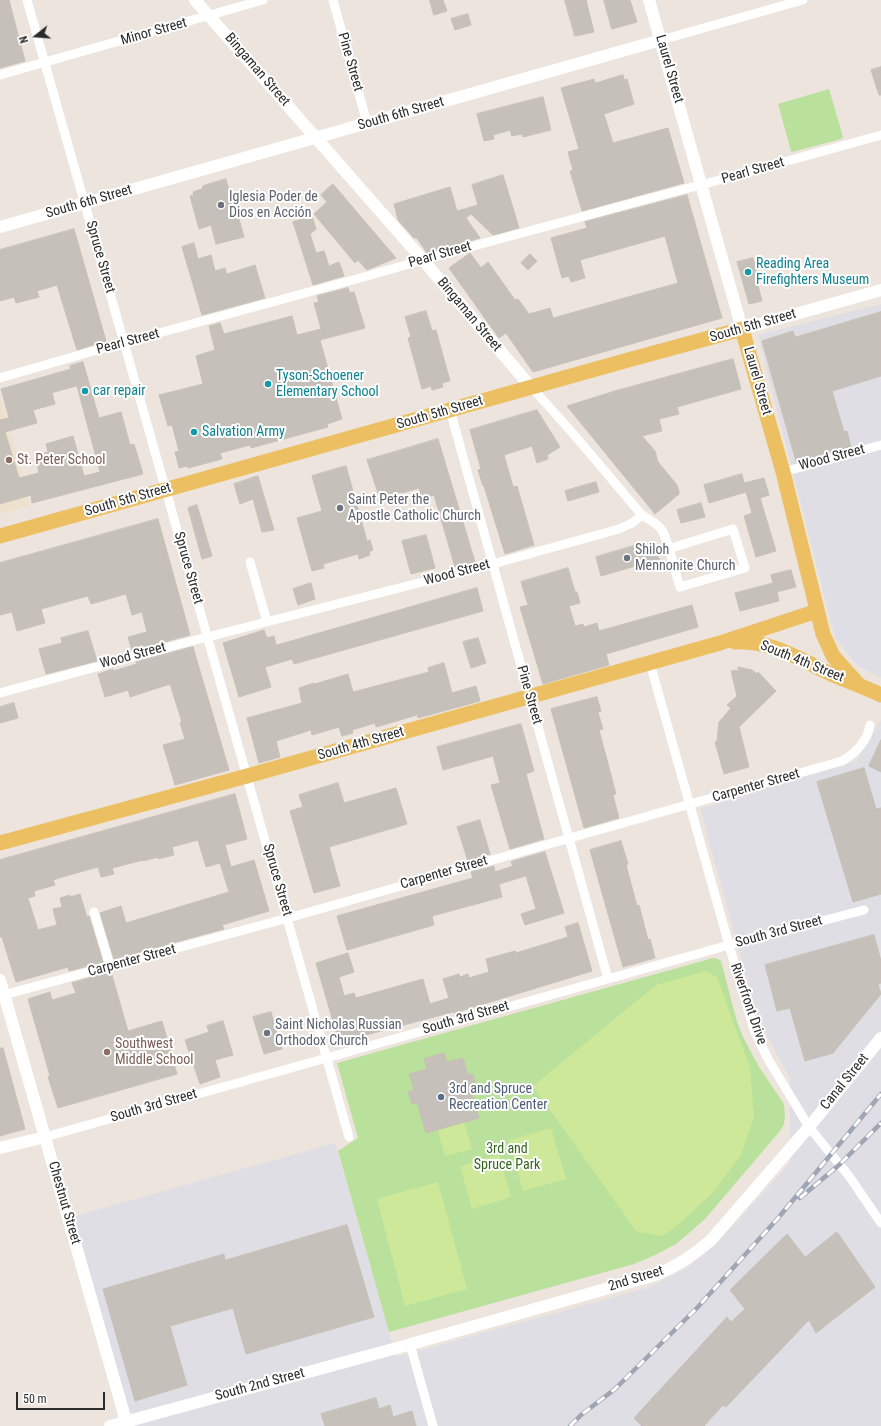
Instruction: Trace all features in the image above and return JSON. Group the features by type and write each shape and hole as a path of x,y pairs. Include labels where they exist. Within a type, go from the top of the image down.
{"main road":[{"name":"South 5th Street","path":"0,536 450,410 530,386 742,329"},
{"name":"Laurel Street","path":"742,329 783,472 823,634 833,656 862,686"},
{"name":"South 4th Street","path":"0,843 247,776 650,663 720,643 817,611"},
{"name":"South 4th Street","path":"720,643 744,641 769,646 835,676 862,686"},
{"path":"862,686 881,695"}],"street":[{"name":"Spruce Street","path":"27,0 350,1137"},
{"name":"Bingaman Street","path":"195,0 423,260 530,386 594,457 642,515 656,523 662,531 680,587 745,568 733,529 668,548"},
{"name":"Minor Street","path":"0,75 263,0"},
{"name":"Pine Street","path":"333,0 367,123"},
{"name":"Laurel Street","path":"649,0 742,329"},
{"name":"South 6th Street","path":"0,227 803,0"},
{"name":"Pearl Street","path":"0,378 423,260 881,135"},
{"name":"South 5th Street","path":"742,329 881,290"},
{"name":"Pine Street","path":"450,410 608,979"},
{"name":"Wood Street","path":"783,472 881,445"},
{"name":"Wood Street","path":"0,693 618,530 632,523 642,515"},
{"path":"250,562 267,622"},
{"name":"Riverfront Drive","path":"650,663 728,945 747,1008 761,1045 809,1127 849,1176 881,1223"},
{"name":"Carpenter Street","path":"2,995 288,918 842,761 854,754 869,734 870,725"},
{"name":"South 3rd Street","path":"0,1148 45,1137 728,945 864,910"},
{"path":"94,912 110,966"},
{"name":"Chestnut Street","path":"0,980 2,995 45,1137 127,1424"},
{"name":"Canal Street","path":"809,1127 881,1038"},
{"name":"2nd Street","path":"410,1344 655,1275 675,1267 697,1252 711,1240 809,1127"},
{"path":"410,1344 433,1426"},
{"name":"South 2nd Street","path":"110,1426 127,1424 410,1344"}],"shaded area":[{"path":"881,304 881,678 858,666 835,638 758,335"},
{"name":"St. Peter School","path":"0,395 30,505 0,514"},
{"path":"881,720 881,1426 127,1426 68,1218 335,1143 396,1357 647,1288 684,1270 716,1244 790,1163 790,1078 759,1022 700,809 856,761"}],"green space":[{"path":"829,89 843,137 841,139 792,152 778,104"},
{"name":"3rd and Spruce Park","path":"713,958 721,961 737,1022 743,1037 759,1067 784,1104 785,1116 784,1124 780,1131 705,1219 676,1244 634,1264 389,1332 338,1151 358,1138 337,1063"},
{"path":"706,971 717,977 750,1068 754,1117 741,1155 713,1193 672,1230 661,1236 636,1231 533,1086 656,985"},
{"path":"464,1122 472,1149 445,1156 438,1130"},
{"path":"551,1128 566,1179 523,1191 509,1140"},
{"path":"499,1155 511,1197 472,1209 460,1166"},
{"path":"438,1182 467,1289 405,1306 377,1199"}],"building":[{"path":"0,0 9,0 25,61 0,68"},
{"path":"430,0 443,0 447,11 434,15"},
{"path":"565,0 586,0 594,32 575,36"},
{"path":"604,0 630,0 637,22 612,29"},
{"path":"468,14 471,25 455,30 451,19"},
{"path":"881,67 881,95 879,95 871,70"},
{"path":"623,75 624,80 627,79 634,104 604,114 613,143 668,128 684,183 582,211 570,171 573,170 568,152 579,149 561,88 594,79 595,83"},
{"path":"543,97 551,130 523,137 522,134 512,136 510,130 493,135 494,139 484,141 477,114"},
{"path":"503,175 519,228 493,235 471,214 466,218 480,238 427,253 417,238 414,238 398,220 394,204 450,187 457,211 478,205 472,185"},
{"name":"Iglesia Poder de Dios en Acción","path":"226,179 236,216 238,215 244,237 216,244 211,225 199,229 190,196 194,195 193,192 202,189 203,186"},
{"path":"333,184 396,258 367,270 358,260 355,263 314,214 327,202 321,195"},
{"path":"687,195 722,318 533,372 506,333 499,338 449,268 470,253 481,268 488,262 515,300 518,299 529,314 550,308 553,318 678,283 665,236 580,260 585,278 571,282 569,276 562,278 551,238 587,228 585,222"},
{"path":"312,216 316,229 310,234 316,253 324,251 329,266 339,262 344,276 313,285 293,222"},
{"path":"74,229 106,341 77,350 57,285 37,291 39,297 16,303 14,297 0,301 0,250"},
{"path":"194,243 198,259 211,255 215,271 225,268 227,274 255,265 265,298 202,315 182,247"},
{"path":"530,254 537,261 528,270 521,263"},
{"name":"Reading Area Firefighters Museum","path":"753,258 760,281 757,282 762,301 749,304 737,262"},
{"name":"Tyson-Schoener Elementary School","path":"348,288 350,293 354,292 365,328 320,340 342,419 327,424 328,427 251,448 250,445 220,453 222,459 188,468 187,466 179,468 175,452 179,451 172,425 168,426 159,395 203,384 196,356 215,350 209,326 220,323 224,334 292,316 297,335 321,329 314,303 319,302 317,296"},
{"path":"426,311 432,331 436,330 450,381 442,383 443,387 432,390 431,386 422,389 408,338 411,337 405,317"},
{"path":"881,312 881,376 832,391 844,432 847,431 851,447 796,461 762,341 793,331 795,337"},
{"path":"733,359 741,389 677,407 679,414 659,419 662,431 642,436 655,451 658,462 677,485 679,491 679,494 655,514 567,406 615,391"},
{"path":"83,362 99,418 121,412 130,445 134,444 143,474 32,503 31,495 0,504 0,420 9,418 1,389 71,369 70,366","holes":["77,386 100,472 84,476 73,436 46,444 48,452 35,456 39,473 19,478 5,432 37,423 33,410 55,404 52,393"]},
{"path":"537,410 560,447 547,455 548,459 537,463 532,446 504,455 513,487 517,486 534,545 505,554 478,470 481,469 470,430"},
{"path":"438,439 475,562 455,567 434,495 422,499 419,488 380,499 367,460"},
{"name":"Saint Peter the Apostle Catholic Church","path":"346,466 367,541 370,540 373,550 369,552 370,555 359,559 358,554 323,564 324,568 312,571 297,518 322,511 312,476"},
{"path":"742,474 744,483 764,478 769,495 760,498 776,551 756,557 744,516 752,513 746,492 709,503 704,485"},
{"path":"258,476 274,530 262,532 253,499 240,504 234,484"},
{"path":"596,482 599,492 568,501 565,491"},
{"path":"701,503 705,517 681,523 677,510"},
{"path":"197,505 212,556 202,559 188,508"},
{"path":"158,519 190,635 132,651 128,637 147,632 142,612 132,615 126,594 91,604 88,596 41,609 45,623 17,631 12,612 0,615 0,563"},
{"path":"426,535 435,568 411,574 402,541"},
{"name":"Shiloh Mennonite Church","path":"644,543 646,549 650,550 660,559 601,576 596,557"},
{"path":"568,568 580,603 569,606 575,626 583,624 584,627 597,623 599,631 692,605 698,627 606,654 609,665 543,684 520,607 528,605 521,582"},
{"path":"791,570 796,587 777,592 779,601 740,611 735,593 773,583 771,575"},
{"path":"311,583 315,599 298,605 293,589"},
{"path":"477,588 483,611 294,664 292,659 265,667 271,687 239,697 223,643 264,630 267,638 274,636 276,645"},
{"path":"88,631 97,661 46,674 39,649 62,643 61,638"},
{"path":"478,638 486,663 471,668 463,642"},
{"path":"193,647 229,770 175,785 163,745 185,739 180,723 182,722 170,684 130,697 128,690 105,697 98,674 113,669 113,671 137,664 136,662"},
{"path":"444,663 452,693 476,686 480,701 418,718 417,715 376,727 375,723 352,730 353,733 342,736 339,727 312,735 311,730 276,741 280,757 259,763 247,718 302,703 299,688 348,674 353,692 429,672 428,668"},
{"path":"738,667 752,670 757,674 758,672 776,691 739,727 749,767 724,774 715,742 717,741 719,722 731,708 727,705 737,696 731,671 739,670"},
{"path":"597,697 601,711 598,712 603,729 599,730 616,794 613,795 619,818 584,828 551,709"},
{"path":"14,703 18,718 0,723 0,707"},
{"path":"521,724 534,771 526,774 544,839 510,849 491,785 500,783 493,756 443,770 437,747"},
{"path":"881,740 881,772 869,766"},
{"path":"864,768 876,809 881,808 881,894 853,902 817,782"},
{"path":"338,783 344,803 396,788 407,824 329,847 340,886 314,893 290,811 303,807 299,795"},
{"path":"235,794 247,839 225,845 231,867 254,860 269,911 222,925 224,929 114,959 100,913 121,906 126,923 229,892 220,863 206,867 198,840 172,847 174,855 158,859 158,857 143,860 112,868 114,874 101,877 98,867 69,875 53,880 55,885 34,891 35,896 28,898 38,930 57,925 53,909 62,907 60,898 80,894 87,917 89,916 103,962 69,971 68,967 16,982 2,937 0,937 0,860"},
{"path":"480,820 490,854 468,861 457,827"},
{"path":"621,841 628,864 626,865 637,906 639,905 648,940 650,939 655,958 623,967 590,850"},
{"path":"545,852 564,913 525,925 521,914 536,909 526,876 499,884 502,897 432,916 434,925 347,950 337,916 473,878 471,872 494,866 495,872 513,866 511,862 513,861"},
{"path":"578,923 592,971 454,1013 453,1012 339,1042 316,963 348,953 354,972 339,977 344,996 354,993 356,998 423,979 430,1004 449,998 443,979 459,974 460,977 468,974 469,978 489,972 486,959 515,951 516,953 568,937 565,927"},
{"path":"874,935 881,961 881,983 878,984 881,994 833,1053 805,1061 790,1008 777,1011 765,965"},
{"name":"Southwest Middle School","path":"111,972 128,1031 162,1021 177,1074 58,1108 48,1077 50,1076 28,999 50,992 52,1000 76,993 72,983"},
{"name":"Saint Nicholas Russian Orthodox Church","path":"271,1012 282,1049 264,1054 253,1017"},
{"path":"223,1021 233,1055 215,1060 220,1077 200,1084 185,1040 209,1032 207,1026"},
{"path":"0,1048 3,1048 25,1129 0,1136"},
{"name":"3rd and Spruce Recreation Center","path":"444,1053 447,1062 463,1058 468,1075 473,1074 475,1084 470,1086 479,1118 426,1133 417,1103 412,1104 408,1092 414,1090 409,1074 427,1069 424,1059"},
{"path":"347,1225 374,1317 246,1354 233,1308 170,1326 187,1385 135,1401 103,1289 224,1254 225,1260"},
{"path":"837,1232 875,1287 816,1333 809,1320 726,1407 723,1405 704,1426 642,1426 634,1418 727,1317 731,1322 745,1309 730,1290 787,1234 805,1257"},
{"path":"376,1398 379,1409 390,1405 393,1417 412,1411 416,1426 325,1426 321,1414"}],"railway":[{"path":"570,1426 581,1415 615,1389 697,1308 779,1217 881,1094"},
{"path":"800,1198 839,1165 881,1123"}],"place":[{"name":"Iglesia Poder de Dios en Acción","path":"221,205"},
{"name":"Reading Area Firefighters Museum","path":"748,272"},
{"name":"Tyson-Schoener Elementary School","path":"268,384"},
{"name":"car repair","path":"85,391"},
{"name":"Salvation Army","path":"194,432"},
{"name":"St. Peter School","path":"9,460"},
{"name":"Saint Peter the Apostle Catholic Church","path":"340,508"},
{"name":"Shiloh Mennonite Church","path":"627,558"},
{"name":"Saint Nicholas Russian Orthodox Church","path":"267,1033"},
{"name":"Southwest Middle School","path":"107,1052"},
{"name":"3rd and Spruce Recreation Center","path":"441,1097"}]}
